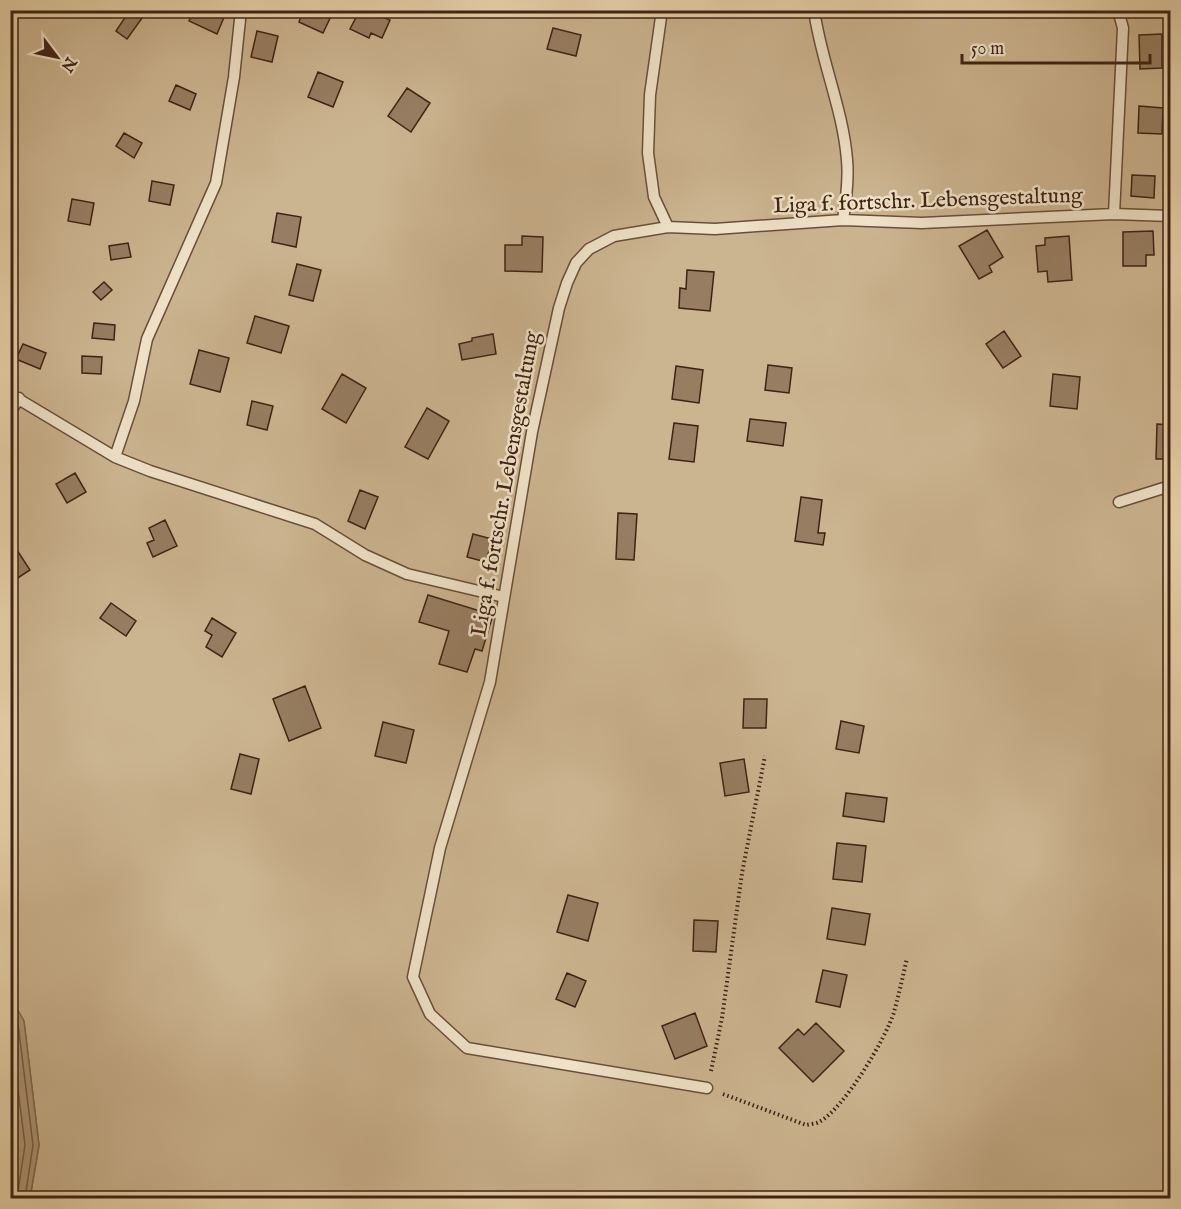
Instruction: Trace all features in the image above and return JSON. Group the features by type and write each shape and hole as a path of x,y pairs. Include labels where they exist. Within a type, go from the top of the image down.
{"lane":[{"path":"115,457 134,401 147,339 216,183 234,77 242,10"},
{"path":"662,10 650,95 648,153 654,196 668,227"},
{"path":"814,10 817,33 844,136 847,194 843,220"},
{"path":"1114,214 1123,27 1118,10"},
{"name":"Liga f. fortschr. Lebensgestaltung","path":"707,1088 467,1048 430,1014 413,977 440,848 490,682 532,432 559,308 576,263 589,249 614,236 668,227 715,229 843,220 922,223 1114,214 1170,216"},
{"path":"10,413 15,396 115,457 150,471 315,524 365,555 407,574 504,597"},
{"path":"1119,502 1170,486"}],"path":[{"path":"765,756 742,873 722,1018 707,1088 806,1125 819,1123 856,1082 879,1044 894,1013 907,958"}],"shaded area":[{"path":"10,11 1170,11 1170,1198 30,1198 39,1145 24,1022 10,998"}],"water":[{"path":"11,998 24,1021 39,1145 30,1198 11,1198"}],"building":[{"path":"130,10 140,10 145,14 127,39 116,31"},
{"path":"194,10 227,10 217,34 189,21"},
{"path":"303,10 334,10 323,33 299,22"},
{"path":"360,10 369,10 390,20 382,38 371,33 369,38 350,29"},
{"path":"553,28 581,35 576,56 547,49"},
{"path":"257,31 278,36 272,62 251,57"},
{"path":"1162,34 1162,68 1140,69 1139,35"},
{"path":"318,72 343,82 333,107 308,97"},
{"path":"176,85 196,94 190,110 169,101"},
{"path":"407,88 430,103 411,132 388,116"},
{"path":"1139,106 1163,108 1162,134 1138,133"},
{"path":"124,133 142,143 134,158 116,146"},
{"path":"1132,175 1155,176 1154,198 1131,196"},
{"path":"152,181 174,185 170,205 149,201"},
{"path":"72,199 94,203 90,225 68,221"},
{"path":"277,213 301,217 296,247 272,242"},
{"path":"987,230 1003,257 989,266 992,272 979,279 959,246"},
{"path":"1153,231 1154,255 1146,255 1146,266 1123,266 1123,232"},
{"path":"522,236 543,237 542,272 505,271 505,245 522,245"},
{"path":"1069,236 1072,280 1048,282 1047,271 1038,272 1036,246 1045,245 1045,238"},
{"path":"128,243 131,257 111,260 109,246"},
{"path":"297,264 321,270 313,301 289,295"},
{"path":"687,270 714,272 710,311 679,308 680,288 686,289"},
{"path":"104,282 112,290 101,300 93,292"},
{"path":"255,316 289,326 281,353 247,343"},
{"path":"94,323 115,325 114,340 92,338"},
{"path":"1004,331 1021,356 1003,368 986,344"},
{"path":"493,334 496,354 462,360 459,344 472,341 472,338"},
{"path":"23,344 46,353 40,369 16,359"},
{"path":"199,350 229,358 220,392 190,384"},
{"path":"82,356 102,357 101,374 82,373"},
{"path":"768,365 792,368 789,393 765,390"},
{"path":"676,366 703,370 699,403 672,399"},
{"path":"342,374 366,388 346,423 322,409"},
{"path":"1053,374 1080,377 1077,409 1050,406"},
{"path":"252,401 273,406 267,430 247,425"},
{"path":"427,408 449,421 428,459 405,447"},
{"path":"750,419 786,423 783,446 747,441"},
{"path":"674,423 698,426 694,462 669,459"},
{"path":"1157,424 1170,425 1170,459 1156,459"},
{"path":"75,473 86,492 67,503 56,484"},
{"path":"360,490 378,497 365,529 348,521"},
{"path":"801,497 822,500 818,533 825,533 823,545 795,541"},
{"path":"618,513 637,514 634,560 616,559"},
{"path":"165,520 177,546 153,557 147,543 154,540 149,528"},
{"path":"473,534 492,539 486,562 467,557"},
{"path":"15,547 30,570 10,583 10,550"},
{"path":"428,595 493,615 482,651 475,649 467,672 439,664 449,631 419,622"},
{"path":"111,603 136,621 126,636 100,618"},
{"path":"212,618 236,633 222,657 206,647 212,635 205,631"},
{"path":"305,686 321,728 289,741 273,699"},
{"path":"744,699 767,699 766,728 743,728"},
{"path":"841,721 864,726 859,753 836,749"},
{"path":"383,722 414,730 406,763 375,756"},
{"path":"240,754 259,759 251,794 231,789"},
{"path":"744,759 749,792 725,796 720,763"},
{"path":"846,793 887,798 884,822 843,816"},
{"path":"837,843 866,846 862,882 833,879"},
{"path":"568,895 598,903 588,941 557,932"},
{"path":"832,908 870,914 865,945 827,939"},
{"path":"694,920 718,921 716,952 693,951"},
{"path":"823,970 847,975 840,1007 816,1002"},
{"path":"567,973 586,981 575,1007 556,999"},
{"path":"695,1013 707,1046 675,1059 662,1026"},
{"path":"816,1023 844,1051 813,1082 779,1048 798,1029 804,1035"}]}
